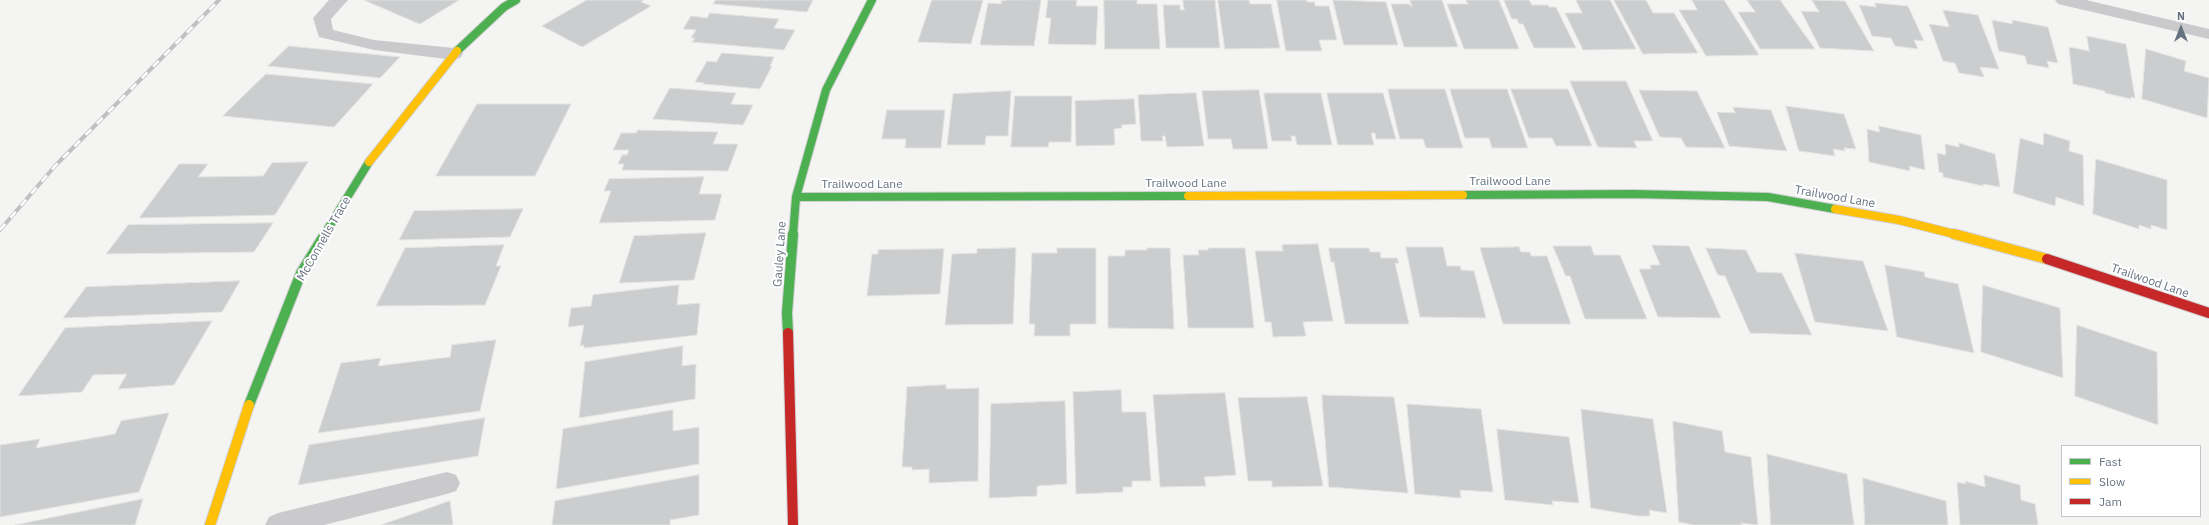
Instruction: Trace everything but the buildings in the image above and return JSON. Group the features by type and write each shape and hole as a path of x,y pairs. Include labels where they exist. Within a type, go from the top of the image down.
{"street":[{"path":"339,0 322,18 325,33 374,45 454,54"},
{"name":"McConnells Trace","path":"210,525 252,396 301,273 375,153 454,54 504,7 516,0"},
{"name":"Gauley Lane","path":"793,525 787,313 796,197 826,90 872,0"},
{"path":"2064,0 2209,34"},
{"name":"Trailwood Lane","path":"796,197 1634,194 1768,197 1899,220 2054,261 2209,313"},
{"path":"278,525 447,483"}],"railway":[{"path":"0,230 55,166 219,0"}],"traffic: fast":[{"path":"457,51 504,7 516,0"},
{"path":"788,333 787,313 796,197 826,90 872,0"},
{"path":"249,405 301,273 369,162"},
{"path":"1463,195 1634,194 1768,197 1835,209"},
{"path":"796,197 1188,196"}],"traffic: slow":[{"path":"369,162 457,51"},
{"path":"1188,196 1463,195"},
{"path":"1835,209 1899,220 2047,259"},
{"path":"210,525 249,405"}],"traffic: jam":[{"path":"2047,259 2209,313"},
{"path":"788,333 793,525"}]}
